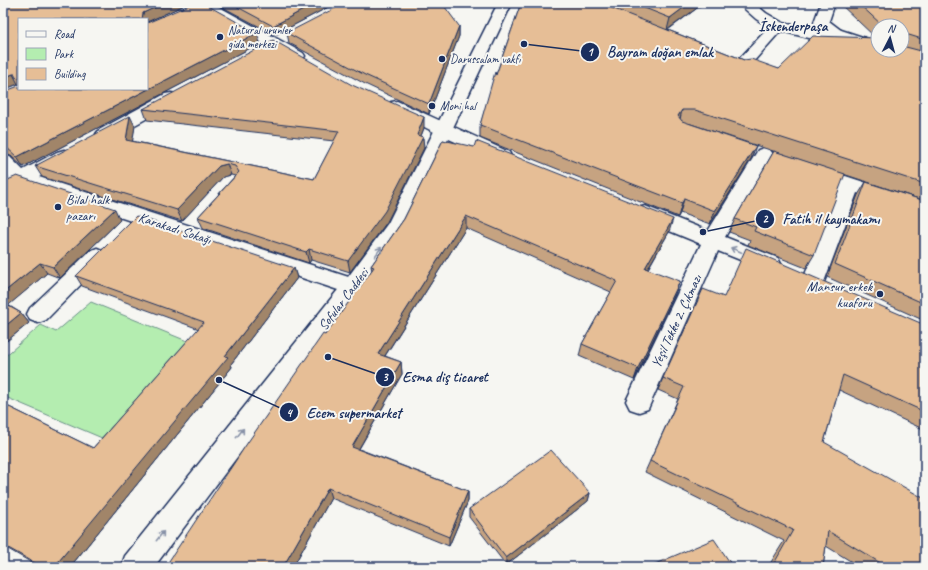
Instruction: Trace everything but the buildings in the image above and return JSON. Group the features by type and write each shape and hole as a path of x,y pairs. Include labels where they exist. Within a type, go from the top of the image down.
{"street":[{"name":"Sofular Caddesi","path":"136,567 353,287 397,226 505,3"},
{"path":"745,3 761,16 778,26 817,35 838,34"},
{"path":"828,3 821,22 838,34 870,44"},
{"path":"199,5 313,65"},
{"path":"711,55 740,67 778,26"},
{"path":"3,188 182,92"},
{"path":"382,100 444,130 520,163"},
{"name":"Yeşil Tekke 2. Çıkmazı","path":"639,401 713,240 764,154"},
{"name":"Karakadı Sokağı","path":"3,161 21,178 353,287"},
{"path":"800,166 925,209"},
{"path":"631,207 806,279 851,184"},
{"path":"186,232 201,215"},
{"path":"38,314 138,216"}],"green space":[{"path":"91,302 187,341 102,438 3,396 3,358 41,325 56,332"}],"place":[{"name":"Natural urunler gida merkezi","path":"220,37"},
{"name":"Bayram doğan emlak","path":"524,44"},
{"name":"Darussalam vakfı","path":"442,59"},
{"name":"Moni hal","path":"432,106"},
{"name":"Bilal halk pazarı","path":"58,207"},
{"name":"Fatih il kaymakamı","path":"703,232"},
{"name":"Mansur erkek kuaforu","path":"880,294"},
{"name":"Esma diş ticaret","path":"328,357"},
{"name":"Ecem supermarket","path":"219,380"}],"district":[{"name":"İskenderpaşa","path":"793,26"}]}
